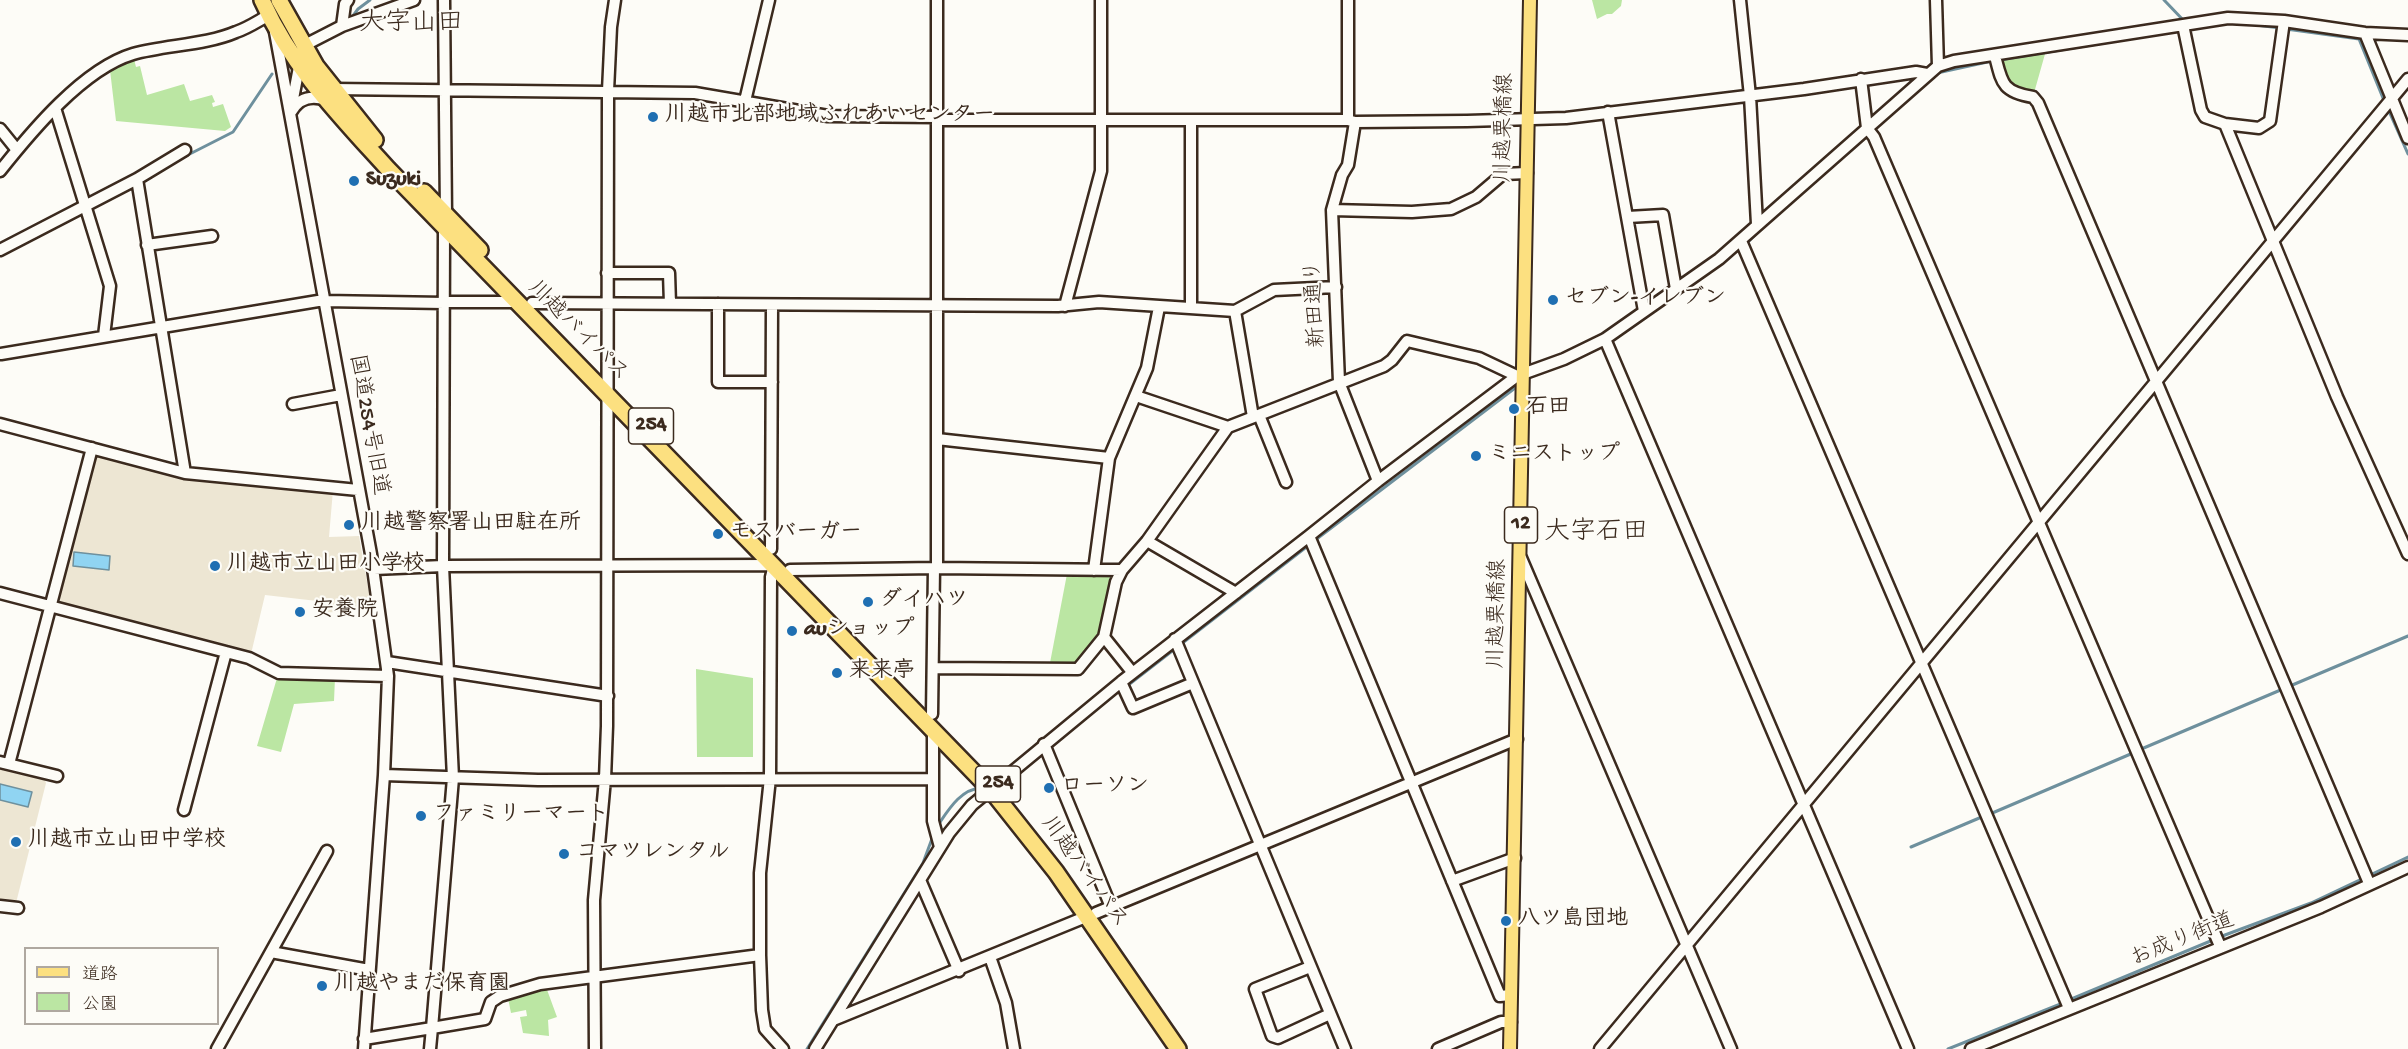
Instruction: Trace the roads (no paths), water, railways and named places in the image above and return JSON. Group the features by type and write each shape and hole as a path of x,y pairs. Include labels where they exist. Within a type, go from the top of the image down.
{"highway":[{"name":"254","path":"262,0 271,20"},
{"name":"254","path":"279,0 303,46"},
{"name":"川越バイパス","path":"271,20 298,66 329,94 396,163 445,222 606,387 774,566 933,722"},
{"name":"川越バイパス","path":"303,46 329,94"},
{"name":"川越バイパス","path":"606,387 771,549 994,787 1032,840 1092,914 1190,1049"},
{"name":"川越バイパス","path":"1092,914 1178,1049"}],"main road":[{"name":"川越栗橋線","path":"1510,1049 1521,558 1520,374 1530,0"}],"street":[{"path":"342,26 345,4 348,0"},
{"path":"291,112 303,46 342,26 414,0"},
{"path":"430,1049 443,921 453,778 443,566 444,0"},
{"path":"595,1049 594,900 605,779 608,696 606,387 608,91 610,27 615,0"},
{"path":"745,101 770,0"},
{"path":"937,0 937,439 933,821 940,847"},
{"path":"1065,306 1101,171 1101,0"},
{"name":"新田通り","path":"1348,0 1351,121 1348,165 1342,175 1332,210 1339,382 1378,481"},
{"path":"1740,0 1750,96 1757,224"},
{"path":"1936,0 1938,66"},
{"path":"815,1049 940,847 961,817 994,787 1132,672 1520,374 1564,359 1605,339 1741,240 1938,66 1954,61 2228,18 2284,21 2365,33 2408,35"},
{"path":"0,171 55,108 87,80 118,59 148,50 236,33 271,20"},
{"name":"国道254号旧道","path":"271,20 291,112 374,569 387,662 384,775 364,1044"},
{"path":"2183,25 2201,110 2205,117 2225,124 2259,128 2270,122 2284,21"},
{"path":"2365,33 2408,138"},
{"path":"1995,56 2001,83 2019,94 2032,97 2038,103 2369,884"},
{"path":"291,112 295,104 305,98 329,94 445,90 695,93 828,116 1101,120 1527,119 1750,96 1916,72 1927,74"},
{"path":"1860,79 1867,128 1874,137 2220,946"},
{"path":"1600,1049 2408,79"},
{"path":"55,108 110,286 104,336"},
{"path":"1608,112 1644,311"},
{"path":"1191,120 1191,308"},
{"path":"2225,124 2337,397 2408,554"},
{"path":"0,129 17,150"},
{"path":"0,249 137,179 185,150"},
{"path":"1332,210 1412,212 1451,209 1476,197 1503,174 1527,173"},
{"path":"137,179 185,473"},
{"path":"1628,217 1663,215 1676,289"},
{"path":"147,245 212,236"},
{"path":"1741,240 2069,1008"},
{"path":"607,273 669,273 670,303"},
{"path":"1,354 324,300 1065,306 1099,302 1235,311 1274,290 1336,287"},
{"path":"718,304 718,382 772,382"},
{"path":"771,549 772,305"},
{"path":"1094,570 1109,458 1136,396 1152,350 1159,307"},
{"path":"1235,311 1256,416 1286,482"},
{"path":"1605,339 1908,1049"},
{"path":"933,668 1078,669 1104,637 1116,582 1122,570 1147,541 1228,427 1384,366 1392,360 1407,341 1479,358 1520,374"},
{"path":"293,404 341,395"},
{"path":"1136,396 1228,427"},
{"path":"0,424 185,473 358,490"},
{"path":"937,439 1109,458"},
{"path":"57,776 4,763 51,606 92,448"},
{"path":"1309,536 1500,996 1511,995"},
{"path":"1147,541 1236,592"},
{"path":"1521,558 1731,1049"},
{"path":"374,569 443,566 774,566 771,578 770,621 770,778 760,873 760,955 765,1029 783,1049"},
{"path":"790,570 936,568 1122,570"},
{"path":"0,593 249,658 279,673 388,676"},
{"path":"1104,637 1132,672"},
{"path":"1175,639 1345,1049"},
{"path":"184,810 226,652"},
{"path":"387,662 608,696"},
{"path":"1120,682 1133,708 1193,683"},
{"path":"833,1020 959,971 1517,738"},
{"path":"1044,744 1111,907"},
{"path":"384,775 453,778 933,779"},
{"path":"222,1048 327,851"},
{"path":"1452,881 1515,858"},
{"name":"お成り街道","path":"1971,1049 2220,946 2321,907 2408,867"},
{"path":"920,880 959,971"},
{"path":"0,906 18,908"},
{"path":"272,952 369,970"},
{"path":"364,1044 432,1028 485,1019 491,1002 500,996 540,984 700,961 760,955"},
{"path":"990,957 1006,1003 1014,1049"},
{"path":"1310,967 1255,989 1272,1036 1278,1038 1330,1014"},
{"path":"1438,1049 1501,1022 1511,1022"}],"water":[{"path":"74,552 110,556 109,570 73,566"},
{"path":"0,784 32,792 28,807 0,800"}],"waterway":[{"path":"350,20 358,9 370,0"},
{"path":"2164,0 2186,23"},
{"path":"2256,25 2280,28"},
{"path":"2286,29 2359,39 2385,103"},
{"path":"1999,60 2116,41"},
{"path":"1937,73 1992,61"},
{"path":"176,161 233,132 272,74"},
{"path":"1848,153 1906,101"},
{"path":"2388,109 2408,154"},
{"path":"1769,222 1831,167"},
{"path":"1728,257 1744,246 1764,226"},
{"path":"1616,338 1679,293"},
{"path":"1314,541 1519,385"},
{"path":"1127,686 1309,545"},
{"path":"2139,750 2408,636"},
{"path":"1107,700 1121,689"},
{"path":"1990,814 2133,753"},
{"path":"1010,779 1021,771"},
{"path":"938,825 962,796 981,788"},
{"path":"1911,847 1984,816"},
{"path":"807,1049 923,863 933,836"},
{"path":"2069,1000 2225,935 2311,903 2408,857"},
{"path":"1948,1049 2063,1003"}],"place":[{"name":"川越市北部地域ふれあいセンター","path":"653,117"},
{"name":"Suzuki","path":"354,181"},
{"name":"セブン-イレブン","path":"1553,300"},
{"name":"石田","path":"1514,409"},
{"name":"ミニストップ","path":"1476,456"},
{"name":"川越警察署山田駐在所","path":"349,525"},
{"name":"モスバーガー","path":"718,534"},
{"name":"川越市立山田小学校","path":"215,566"},
{"name":"ダイハツ","path":"868,602"},
{"name":"安養院","path":"300,612"},
{"name":"auショップ","path":"792,631"},
{"name":"来来亭","path":"837,673"},
{"name":"ローソン","path":"1049,788"},
{"name":"ファミリーマート","path":"421,816"},
{"name":"川越市立山田中学校","path":"16,842"},
{"name":"コマツレンタル","path":"564,854"},
{"name":"八ツ島団地","path":"1506,921"},
{"name":"川越やまだ保育園","path":"322,986"}],"district":[{"name":"大字山田","path":"411,25"},
{"name":"大字石田","path":"1596,534"}]}
